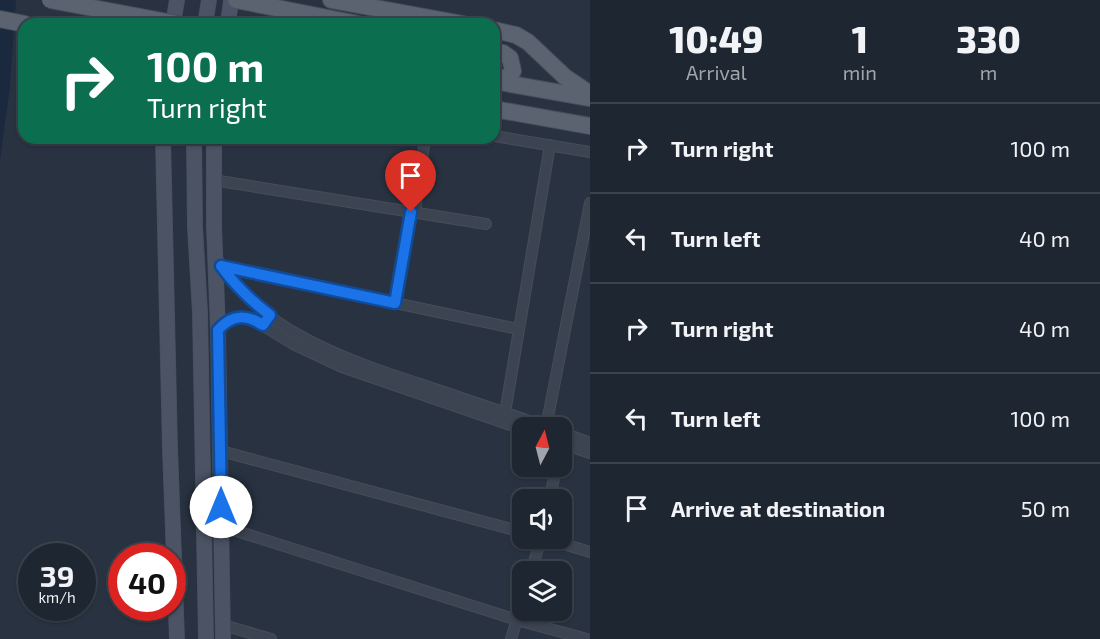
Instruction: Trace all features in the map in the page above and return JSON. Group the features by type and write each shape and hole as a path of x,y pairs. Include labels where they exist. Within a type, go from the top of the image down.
{"main road":[{"path":"50,0 144,18"},
{"path":"234,0 327,18"},
{"path":"331,0 430,18"},
{"path":"0,19 18,23"},
{"path":"500,31 516,35 528,42 565,77 590,96"},
{"path":"500,52 510,58 513,64 510,76 500,79"},
{"path":"500,82 590,96"},
{"path":"500,110 590,126"}],"street":[{"path":"176,18 177,0"},
{"path":"206,18 209,0"},
{"path":"230,18 234,0"},
{"path":"500,137 590,152"},
{"path":"163,144 177,639"},
{"path":"194,144 195,227 200,312 206,639"},
{"path":"214,144 214,226 218,260 223,632 271,639"},
{"path":"395,303 424,144"},
{"path":"505,413 550,145"},
{"path":"213,180 486,224"},
{"path":"549,417 590,203"},
{"path":"195,227 214,226"},
{"path":"218,260 395,303 518,329"},
{"path":"218,260 234,284 257,306 303,337 344,357 517,417"},
{"path":"263,325 270,315"},
{"path":"218,330 229,320 240,316 251,318 293,344 342,368 512,426"},
{"path":"572,436 590,443"},
{"path":"572,447 590,453"},
{"path":"220,451 512,529"},
{"path":"221,526 512,618"},
{"path":"572,547 590,552"},
{"path":"205,586 222,586"},
{"path":"512,639 517,621"},
{"path":"521,621 587,639"}],"water":[{"path":"0,0 16,0 10,87 0,160"}],"route":[{"path":"221,507 218,330 229,320 240,316 251,318 263,325 270,315 234,284 221,266 395,303 411,212"}]}
